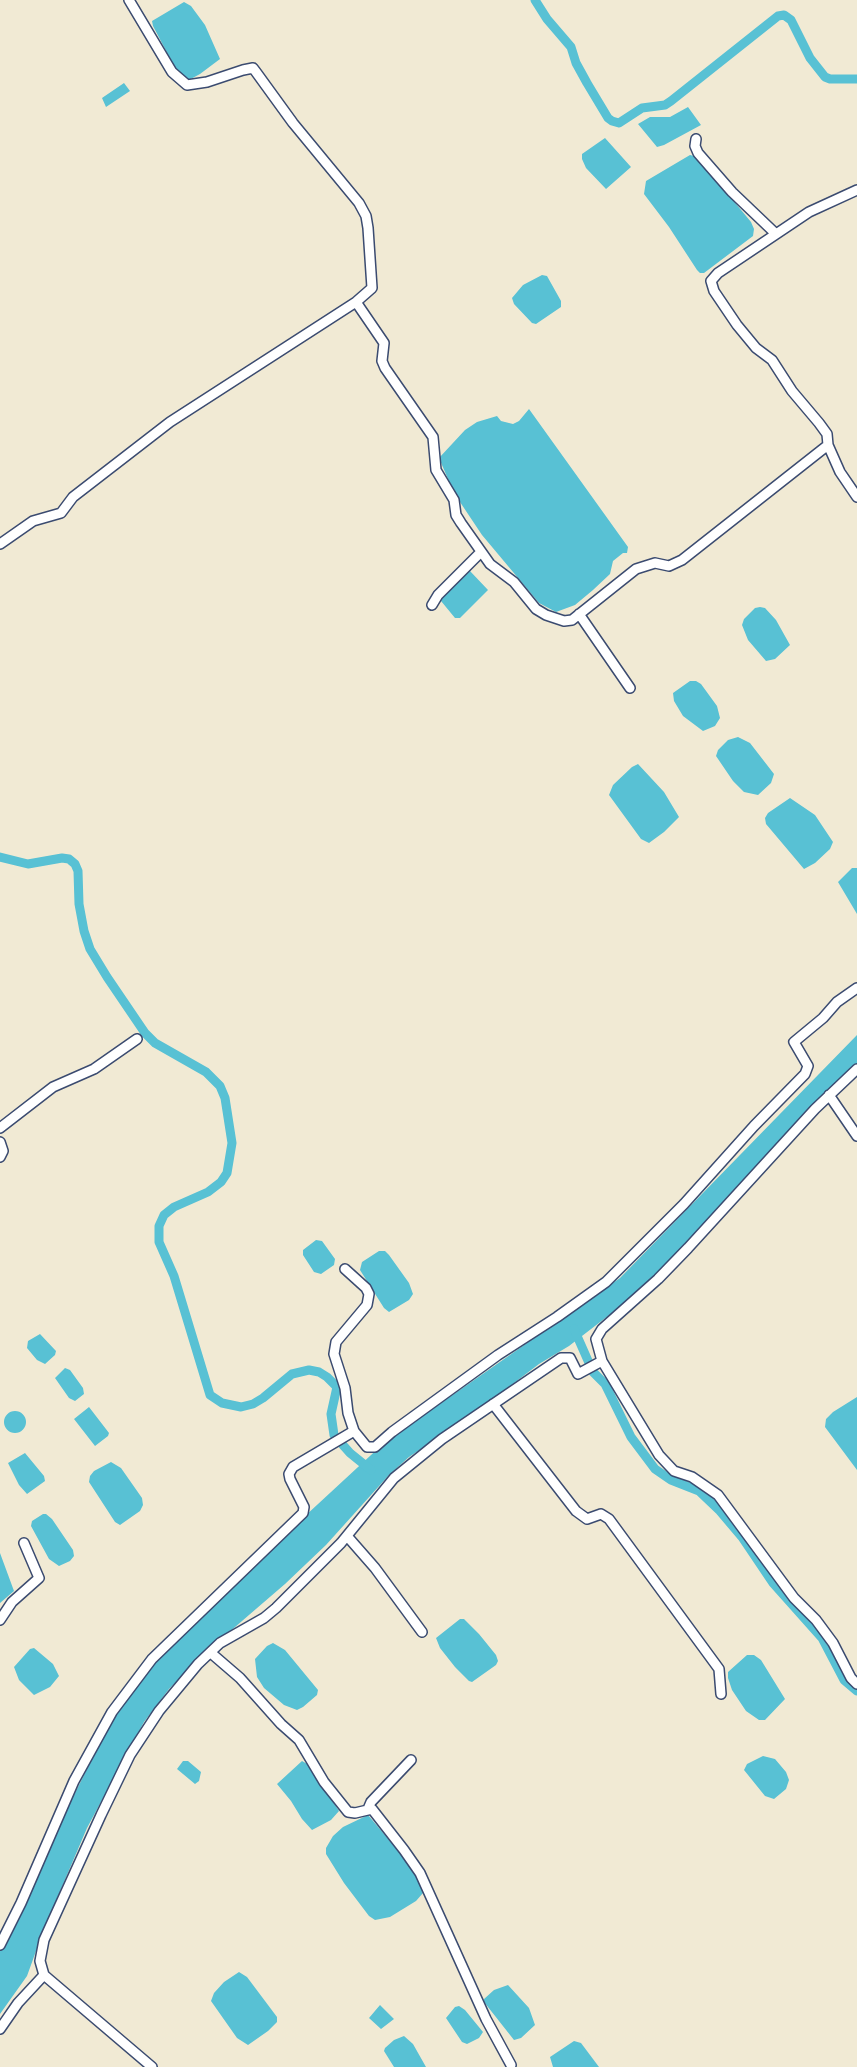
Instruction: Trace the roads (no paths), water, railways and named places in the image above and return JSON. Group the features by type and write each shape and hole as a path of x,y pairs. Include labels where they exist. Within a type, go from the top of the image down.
{"street":[{"path":"0,544 33,521 61,513 73,496 170,422 356,302 370,291 373,282 366,216 352,193 293,123 253,68 187,85 172,72 129,0"},
{"path":"696,139 698,153 732,192 776,234"},
{"path":"857,190 808,212 712,277 711,287 743,332 756,348 777,365 792,391 820,423 827,434 828,445 840,472 857,497"},
{"path":"356,302 384,342 383,365 433,437 436,470 454,500 456,515 490,564 513,582 536,609 564,621 572,620 636,569 649,564 669,566 682,559 828,445"},
{"path":"432,605 438,595 481,552"},
{"path":"579,614 630,688"},
{"path":"345,1269 369,1294 367,1304 336,1342 334,1354 345,1388 351,1433 367,1447 375,1447 435,1400 606,1282 684,1204 805,1074 808,1066 794,1042 823,1018 836,1002 857,988"},
{"path":"0,1128 53,1087 94,1069 137,1039"},
{"path":"857,1069 829,1095 688,1248 602,1329 596,1339 600,1362 659,1455 674,1471 692,1477 718,1495 794,1598 816,1619 834,1643 851,1678 857,1684"},
{"path":"829,1095 857,1136"},
{"path":"0,1142 3,1151 0,1157"},
{"path":"152,2067 44,1975 40,1961 44,1940 109,1796 131,1755 159,1711 198,1664 220,1643 264,1618 276,1608 347,1536 394,1478 442,1439 561,1358 570,1358 578,1374 600,1362"},
{"path":"494,1404 576,1511 587,1519 601,1514 608,1519 719,1669 721,1694"},
{"path":"0,1945 74,1781 112,1712 152,1659 300,1517 304,1507 290,1479 290,1471 297,1464 351,1433"},
{"path":"347,1536 375,1568 422,1632"},
{"path":"0,1620 12,1602 37,1582 38,1578 24,1543"},
{"path":"211,1653 240,1678 299,1740 324,1782 348,1812 372,1809 420,1873 486,2019 511,2065"},
{"path":"368,1809 370,1802 411,1760"},
{"path":"0,2029 18,2003 44,1975"}],"water":[{"path":"184,2 191,6 205,25 220,59 187,81 175,68 152,21"},
{"path":"124,83 130,91 106,107 102,98"},
{"path":"688,107 701,125 664,145 657,147 638,124 650,117 670,117"},
{"path":"605,138 631,167 606,189 586,168 582,159 582,154"},
{"path":"690,155 694,156 732,199 754,229 753,236 704,273 697,270 644,194 646,181"},
{"path":"542,275 547,276 561,301 561,307 536,324 514,304 512,298 523,285"},
{"path":"529,409 628,547 627,553 613,561 610,574 593,590 575,605 556,612 539,603 482,535 454,493 439,458 465,430 477,422 497,416 501,421 513,424"},
{"path":"470,571 488,590 460,618 455,618 441,601 442,597"},
{"path":"755,608 765,608 776,620 790,645 775,659 766,661 748,640 742,625"},
{"path":"690,681 701,684 717,706 720,718 715,726 703,731 683,716 674,701 673,693"},
{"path":"738,737 750,743 774,774 771,783 758,795 744,792 716,756 728,740"},
{"path":"638,764 664,792 679,817 649,843 641,839 609,795 613,785"},
{"path":"790,798 815,815 833,842 830,849 815,863 804,869 766,824 768,813"},
{"path":"852,868 857,868 857,914 838,882"},
{"path":"857,1035 857,1064 818,1099 698,1234 643,1289 569,1346 539,1364 476,1412 409,1457 389,1475 326,1545 206,1652 169,1689 144,1722 87,1828 27,1976 0,2014 0,1943 120,1703 172,1639 384,1443 620,1278"},
{"path":"316,1240 322,1241 335,1259 334,1265 321,1274 314,1272 303,1255 303,1250"},
{"path":"379,1251 385,1251 389,1255 409,1283 413,1294 409,1300 389,1312 360,1270 362,1262"},
{"path":"40,1334 56,1351 45,1364 37,1360 27,1348 28,1341"},
{"path":"65,1368 70,1370 83,1388 84,1394 75,1401 69,1398 55,1378"},
{"path":"857,1397 857,1470 825,1427 826,1419 833,1412"},
{"path":"89,1407 109,1433 95,1446 74,1419"},
{"path":"15,1411 23,1414 26,1422 23,1430 15,1433 7,1430 4,1422 7,1414"},
{"path":"25,1453 45,1481 27,1494 19,1485 8,1463"},
{"path":"111,1462 121,1468 142,1498 143,1505 140,1511 120,1525 115,1522 89,1482 94,1471"},
{"path":"43,1514 52,1519 73,1550 74,1556 70,1561 59,1566 49,1559 31,1526 32,1521"},
{"path":"0,1553 14,1591 0,1603"},
{"path":"460,1619 464,1619 479,1634 498,1661 472,1682 455,1667 440,1648 436,1638"},
{"path":"273,1643 285,1650 318,1690 317,1695 297,1710 284,1705 264,1688 257,1677 255,1659"},
{"path":"34,1648 53,1664 59,1676 50,1687 34,1695 19,1680 14,1667"},
{"path":"747,1655 754,1655 761,1660 785,1699 765,1720 759,1720 746,1711 732,1690 728,1678 728,1672"},
{"path":"763,1756 775,1759 789,1780 786,1789 774,1799 765,1796 744,1770 747,1764"},
{"path":"183,1761 188,1761 201,1772 199,1781 195,1784 177,1769"},
{"path":"302,1761 309,1765 339,1811 331,1820 312,1830 277,1784"},
{"path":"368,1815 406,1860 417,1876 423,1893 416,1901 390,1917 375,1920 344,1883 326,1854 326,1848 333,1836 343,1827"},
{"path":"239,1972 247,1977 277,2017 277,2022 268,2031 248,2045 237,2038 211,2001 224,1982"},
{"path":"508,1985 529,2008 535,2025 521,2038 514,2040 484,2002 494,1990"},
{"path":"380,2005 394,2019 381,2029 369,2018"},
{"path":"459,2006 465,2010 483,2032 479,2038 467,2044 462,2042 446,2018"},
{"path":"404,2036 413,2044 426,2067 394,2067 384,2051 394,2040"},
{"path":"574,2041 581,2043 599,2067 553,2067 550,2057"}],"waterway":[{"path":"535,0 571,47 576,63 608,118 619,123 642,108 665,105 671,101 778,16 784,15 791,20 810,58 825,77 857,79"},
{"path":"0,857 28,864 62,858 75,864 84,931 90,949 107,977 145,1033 155,1043 206,1072 220,1086 225,1098 232,1143 227,1173 221,1182 208,1192 174,1207 164,1215 159,1226 159,1242 174,1276 210,1395 222,1403 241,1407 263,1398 292,1374 309,1370 319,1372 337,1387 331,1414 334,1435 371,1470"},
{"path":"574,1329 593,1372 605,1384 631,1437 655,1469 671,1480 699,1491 720,1511 742,1537 773,1583 822,1638 844,1680 857,1691"}]}
